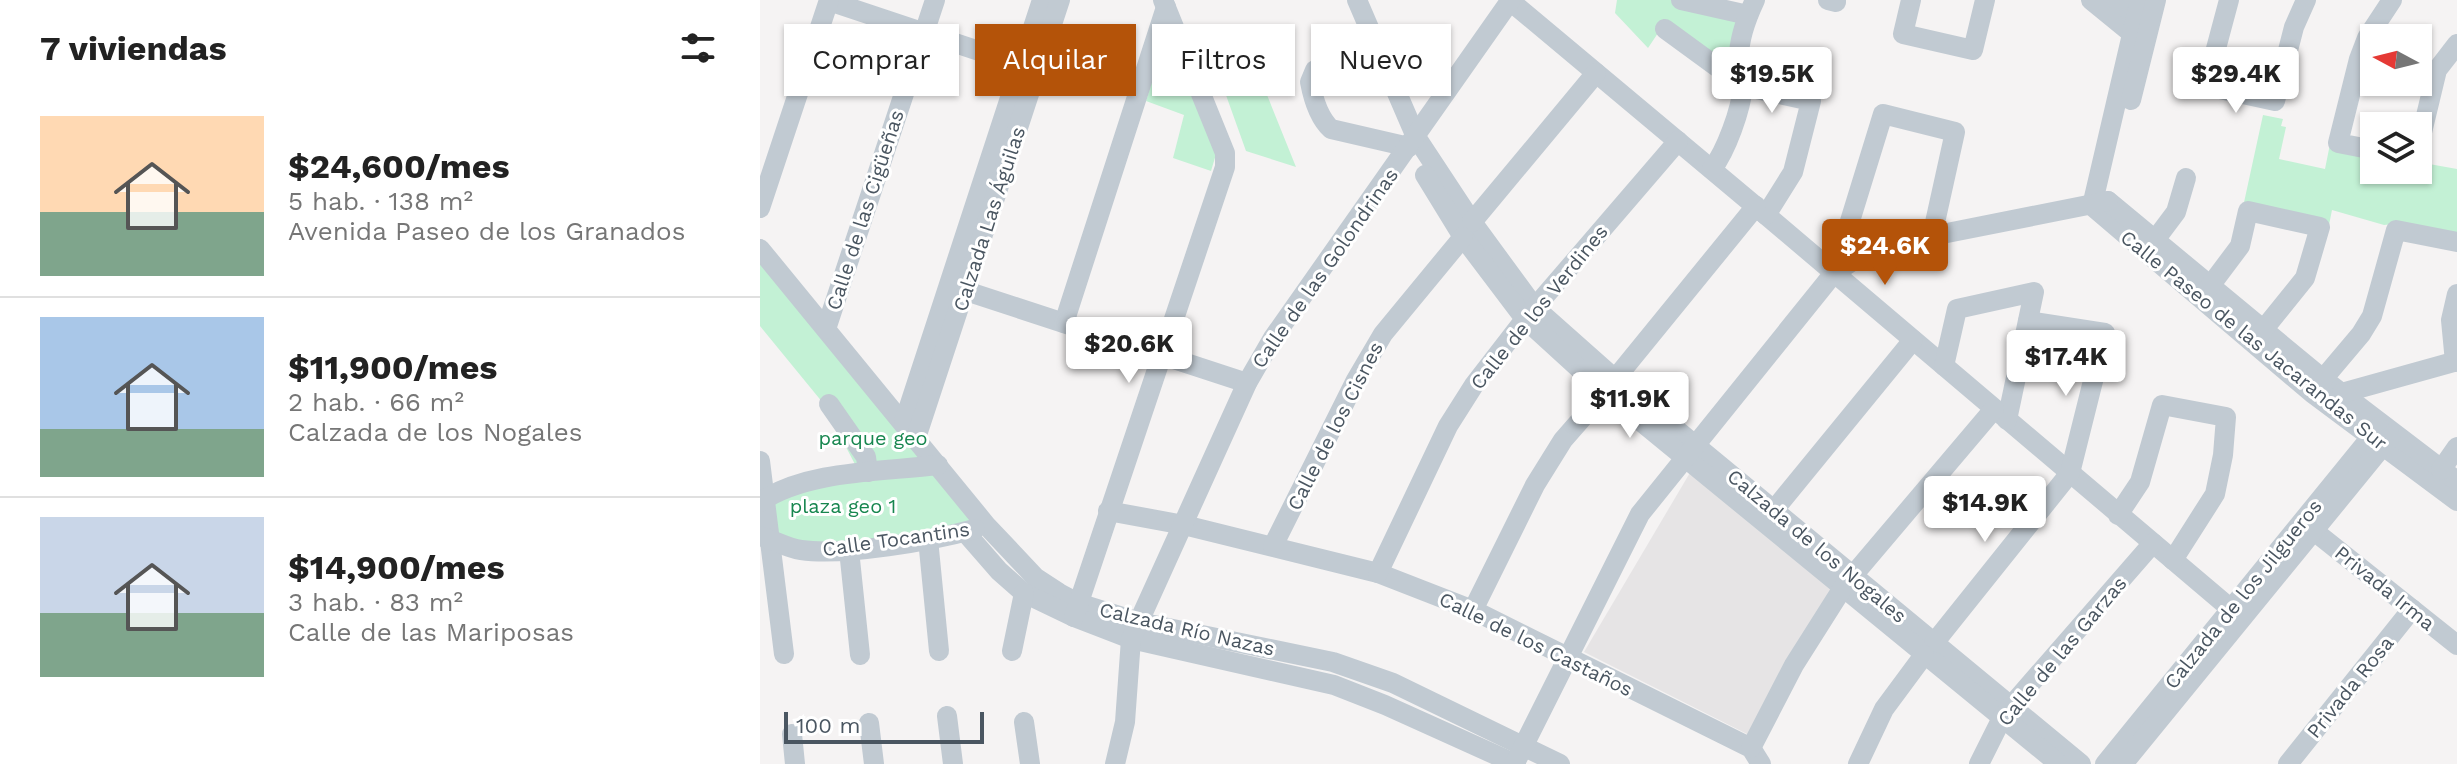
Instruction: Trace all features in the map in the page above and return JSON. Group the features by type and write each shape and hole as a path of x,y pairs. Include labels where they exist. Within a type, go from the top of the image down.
{"street":[{"name":"Calle de las Cigüeñas","path":"927,24 935,0"},
{"name":"Calzada Las Águilas","path":"1038,24 1042,0"},
{"name":"Calzada Las Águilas","path":"1049,24 1060,0"},
{"name":"Calzada de los Nogales","path":"1346,0 1356,24"},
{"name":"Calzada de los Nogales","path":"1357,0 1366,24"},
{"path":"1681,0 1752,8 1739,58 1743,86 1729,138 1722,156 1712,169"},
{"path":"1911,0 1903,34 1973,50 1985,0"},
{"path":"2091,0 2141,24"},
{"path":"2116,0 2141,24"},
{"path":"1518,758 1640,514 1834,273 1848,261 1865,253 1932,236 2100,204 2141,24 2156,0"},
{"path":"2229,0 2206,86 2275,101 2294,27 2306,0"},
{"path":"2360,147 2338,143 2363,48 2392,0"},
{"path":"760,208 829,1 897,24"},
{"path":"1509,1 1533,8 1596,73 2231,609"},
{"name":"Calle de las Golondrinas","path":"1135,630 1247,383 1273,338 1509,1"},
{"path":"1064,323 1165,3"},
{"path":"1076,610 1226,162 1165,3"},
{"path":"1473,610 1535,485 1563,440 1793,172 1811,101 1743,86 1665,29"},
{"path":"2427,112 2437,70 2457,44"},
{"name":"Calle de los Cisnes","path":"1273,546 1356,380 1383,334 1596,73"},
{"name":"Calle de las Cigüeñas","path":"826,329 903,96"},
{"name":"Calzada Las Águilas","path":"910,430 1020,96"},
{"name":"Calzada Las Águilas","path":"910,430 966,291 1022,96"},
{"path":"1314,96 1325,123 1331,129 1412,142"},
{"name":"Calzada de los Nogales","path":"1392,96 1412,142 1467,230 1530,313 1610,385 1929,649 2007,712 2081,764"},
{"path":"1834,273 1883,114 1955,132 1932,236"},
{"name":"Calle de los Verdines","path":"1378,573 1448,426 1474,385 1530,313 1678,141"},
{"path":"2155,240 2176,212 2186,178"},
{"name":"Calle Paseo de las Jacarandas Sur","path":"2100,204 2155,240 2210,286 2258,337 2342,393 2382,435 2449,476"},
{"name":"Calle Paseo de las Jacarandas Sur","path":"2100,204 2258,337 2382,435 2457,501"},
{"path":"2210,286 2240,246 2248,211 2320,227 2305,278 2258,337"},
{"path":"2323,379 2372,316 2396,230 2457,242"},
{"name":"Calzada Río Nazas","path":"760,249 986,525 1036,578 1076,610"},
{"path":"966,291 1247,383"},
{"path":"1756,756 1794,665 1848,581 2000,414 2034,292 1957,309 1944,366"},
{"path":"2342,393 2456,362 2451,320 2457,294"},
{"path":"1858,764 1884,709 2070,473 2105,333 2028,321"},
{"path":"1774,510 1913,340"},
{"path":"829,404 866,457 868,472"},
{"path":"2118,515 2140,482 2162,405 2226,417 2223,455 2215,494 2173,560"},
{"name":"Calzada de los Jilgueros","path":"2123,764 2314,531 2382,435"},
{"name":"Calzada de los Jilgueros","path":"2105,764 2231,609 2382,435"},
{"path":"2449,476 2457,447"},
{"name":"Calzada de los Nogales","path":"1689,450 1774,510 1848,581"},
{"path":"760,461 765,537 784,654"},
{"path":"762,500 791,484 938,465"},
{"name":"Calle de los Castaños","path":"1108,511 1184,525 1378,573 1473,610 1756,756"},
{"name":"Calle Tocantins","path":"765,537 798,550 849,550 928,539 986,525"},
{"name":"Privada Irma","path":"2314,531 2457,645"},
{"name":"Calzada Río Nazas","path":"965,532 999,571 1024,593 1135,630 1333,662 1393,683 1518,758 1560,764"},
{"path":"928,539 939,651"},
{"name":"Calle de las Garzas","path":"1979,764 2007,712 2153,543"},
{"path":"849,550 860,655"},
{"path":"1012,651 1024,593"},
{"name":"Privada Rosa","path":"2288,764 2412,609"},
{"path":"1118,763 1135,630"},
{"name":"Calzada de los Nogales","path":"2007,712 2059,764"},
{"path":"947,716 953,764"},
{"path":"1024,722 1030,764"},
{"path":"869,723 874,764"},
{"path":"792,734 795,764"}],"shaded area":[{"path":"1691,471 1838,588 1751,736 1584,652"}],"green space":[{"path":"1617,0 1706,0 1747,9 1734,74 1658,33 1648,48 1615,13"},
{"path":"1152,81 1152,96 1196,96 1217,151 1211,171 1173,158 1184,115 1146,101"},
{"path":"1226,96 1267,96 1296,167 1246,151"},
{"path":"2263,115 2283,119 2281,126 2286,127 2279,159 2325,169 2330,144 2360,151 2360,184 2432,184 2432,165 2457,169 2457,235 2404,223 2384,225 2332,210 2329,225 2243,207"},
{"name":"parque geo","path":"760,261 929,464 859,472 823,403 760,326"},
{"name":"plaza geo 1","path":"937,467 983,524 850,548 771,537 768,500 792,486"}]}
